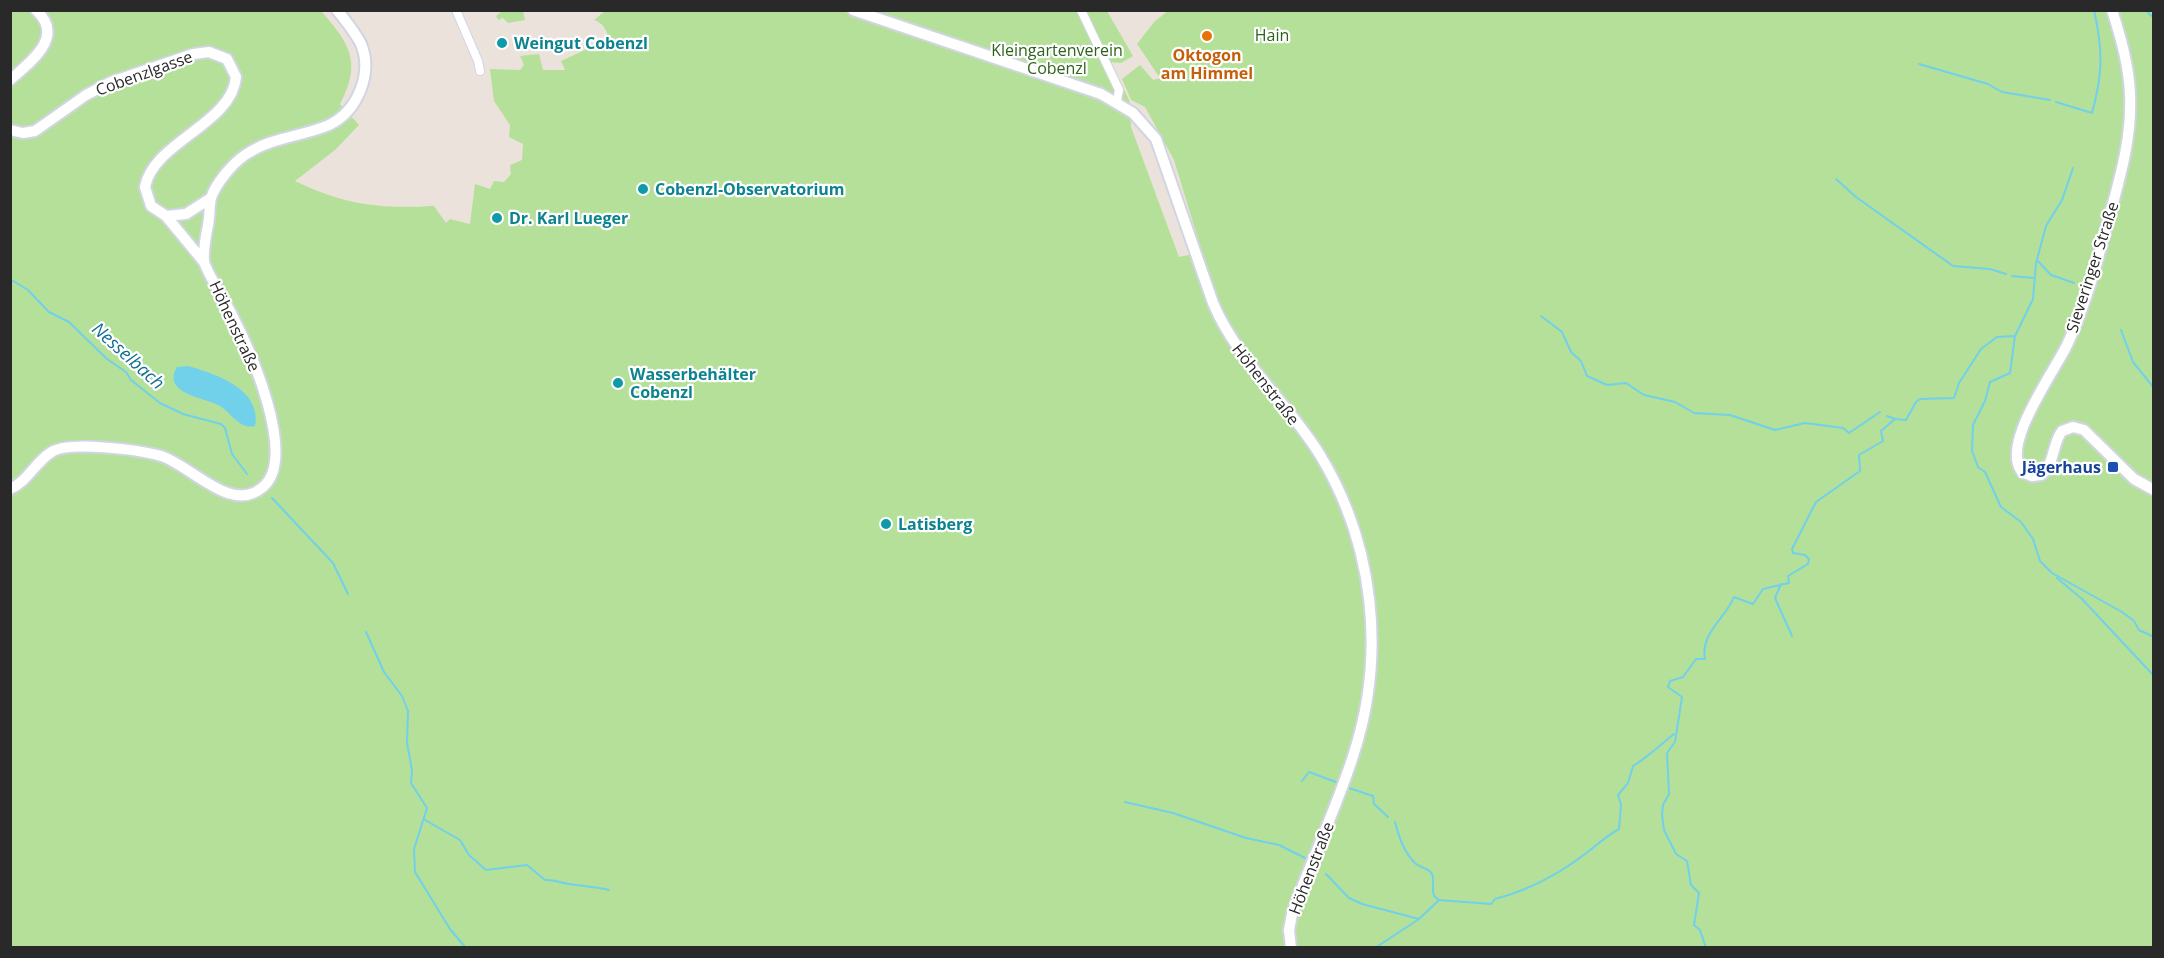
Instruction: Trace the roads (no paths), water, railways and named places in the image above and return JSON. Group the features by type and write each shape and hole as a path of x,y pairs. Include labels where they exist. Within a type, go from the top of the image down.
{"street":[{"path":"10,80 35,59 46,42 46,24 36,10"},
{"path":"166,216 186,214 211,198 244,156 281,137 327,126 340,118 354,104 364,81 364,55 360,42 338,10"},
{"path":"456,10 478,61 480,71"},
{"name":"Höhenstraße","path":"853,10 1117,101 1141,119 1156,139 1217,312 1243,357 1292,416 1319,454 1345,504 1364,567 1372,634 1366,703 1348,771 1292,914 1289,930 1291,948"},
{"path":"1081,10 1119,90 1117,101"},
{"name":"Sieveringer Straße","path":"2112,10 2129,81 2130,116 2126,155 2085,301 2058,364 2021,427 2016,458 2022,472 2032,476 2041,475 2050,463 2059,436 2067,428 2078,428 2089,433 2134,479 2154,490"},
{"name":"Cobenzlgasse","path":"10,130 23,133 35,132 86,95 111,82 193,54 208,52 220,55 235,70 236,84 230,98 155,167 146,183 148,202 166,216 204,262"},
{"name":"Höhenstraße","path":"10,489 21,483 53,450 75,446 159,456 229,494 242,495 263,487 274,468 275,451 262,385 242,336 204,262 211,198"}],"water":[{"path":"188,366 223,379 244,393 255,413 255,426 245,426 220,406 179,389 174,376 177,367"}],"waterway":[{"path":"2056,102 2092,113 2100,74 2099,38 2094,10"},
{"path":"2145,10 2154,18"},
{"path":"1919,64 1988,84 2002,92 2050,100"},
{"path":"2073,168 2062,200 2046,226 2036,263 2033,299 2015,336 2010,373 1990,382 1985,401 1973,425 1972,451 1978,467 1985,472 2001,507 2021,522 2033,539 2040,561 2052,573 2122,612 2134,621 2139,630 2154,637"},
{"path":"1836,179 1856,197 1953,266 1990,269 2006,274"},
{"path":"2037,260 2051,275 2074,283"},
{"path":"2012,276 2033,278"},
{"name":"Nesselbach","path":"10,279 28,290 49,312 69,322 107,359 126,372 131,380 160,403 183,414 221,424 225,428 232,454 247,474"},
{"path":"1541,316 1562,332 1571,352 1581,361 1587,376 1607,385 1626,383 1644,395 1675,402 1694,413 1730,415 1775,430 1805,423 1843,428 1849,433 1880,412"},
{"path":"2121,330 2133,362 2154,388"},
{"path":"1706,948 1700,930 1694,925 1699,893 1691,885 1687,861 1676,854 1664,830 1663,805 1669,794 1667,753 1675,742 1682,697 1668,687 1670,681 1683,677 1696,659 1705,659 1706,641 1734,597 1753,604 1763,589 1789,583 1788,576 1808,564 1809,559 1805,555 1793,553 1792,549 1816,502 1860,471 1859,455 1883,441 1881,431 1895,419 1906,420 1920,399 1954,398 1959,383 1981,349 1997,337 2015,336"},
{"path":"1887,416 1895,419"},
{"name":"Nesselbach","path":"272,498 333,563 348,594"},
{"path":"2057,578 2082,599 2154,676"},
{"path":"1781,584 1775,598 1792,636"},
{"name":"Nesselbach","path":"366,632 384,672 402,696 408,711 407,743 412,770 411,783 427,808 414,849 415,872 450,929 466,948"},
{"path":"1375,948 1419,919 1439,900 1491,904 1495,899 1545,880 1578,859 1619,829 1621,805 1618,795 1628,783 1633,766 1674,734"},
{"path":"1302,781 1309,772 1336,782"},
{"path":"1349,788 1373,796 1374,804 1388,817"},
{"path":"1125,802 1173,813 1246,838 1279,845 1305,858"},
{"path":"425,820 460,840 469,855 486,870 527,865 545,880 609,890"},
{"path":"1395,822 1408,855 1416,864 1429,870 1432,874 1433,892 1439,900"},
{"path":"1326,874 1349,898 1362,904 1419,919"}],"place":[{"name":"Oktogon am Himmel","path":"1207,36"},
{"name":"Weingut Cobenzl","path":"502,43"},
{"name":"Cobenzl-Observatorium","path":"643,189"},
{"name":"Dr. Karl Lueger","path":"497,218"},
{"name":"Wasserbehälter Cobenzl","path":"618,383"},
{"name":"Jägerhaus","path":"2113,467"},
{"name":"Latisberg","path":"886,524"}],"park label":[{"name":"Hain","path":"1272,35"},
{"name":"Kleingartenverein Cobenzl","path":"1057,59"}]}
